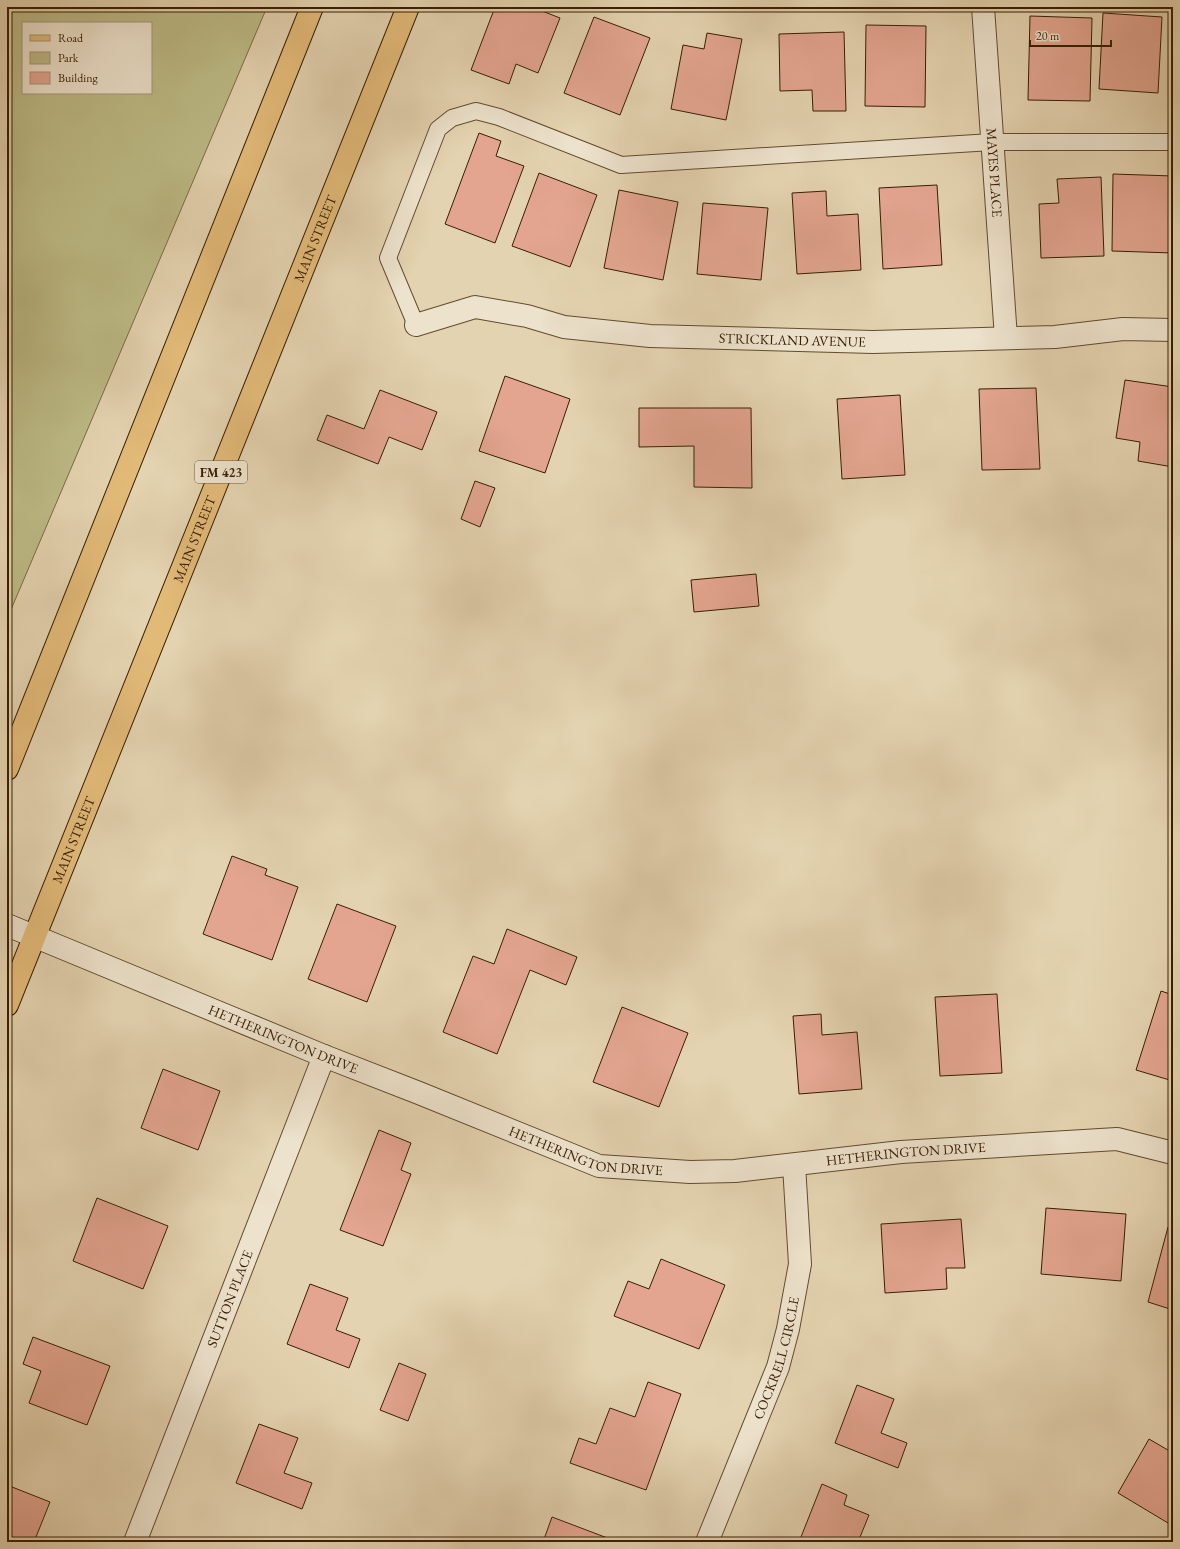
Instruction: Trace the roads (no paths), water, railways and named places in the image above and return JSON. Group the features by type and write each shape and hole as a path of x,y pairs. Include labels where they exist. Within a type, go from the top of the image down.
{"main road":[{"path":"7,769 312,7"},
{"name":"MAIN STREET","path":"7,1004 408,7"}],"street":[{"name":"MAYES PLACE","path":"983,7 1006,338"},
{"name":"STRICKLAND AVENUE","path":"416,325 475,306 527,316 564,327 650,336 873,342 1055,337 1123,329 1173,330"},
{"name":"HETHERINGTON DRIVE","path":"7,925 324,1056 598,1166 690,1172 735,1170 794,1165 821,1160 901,1152 1118,1139 1173,1153"},
{"name":"SUTTON PLACE","path":"135,1542 324,1056"},
{"name":"COCKRELL CIRCLE","path":"707,1542 778,1367 788,1330 800,1264 794,1165"}],"lane":[{"path":"416,325 388,258 438,129 452,118 476,111 499,117 621,165 992,142 1173,142"}]}
